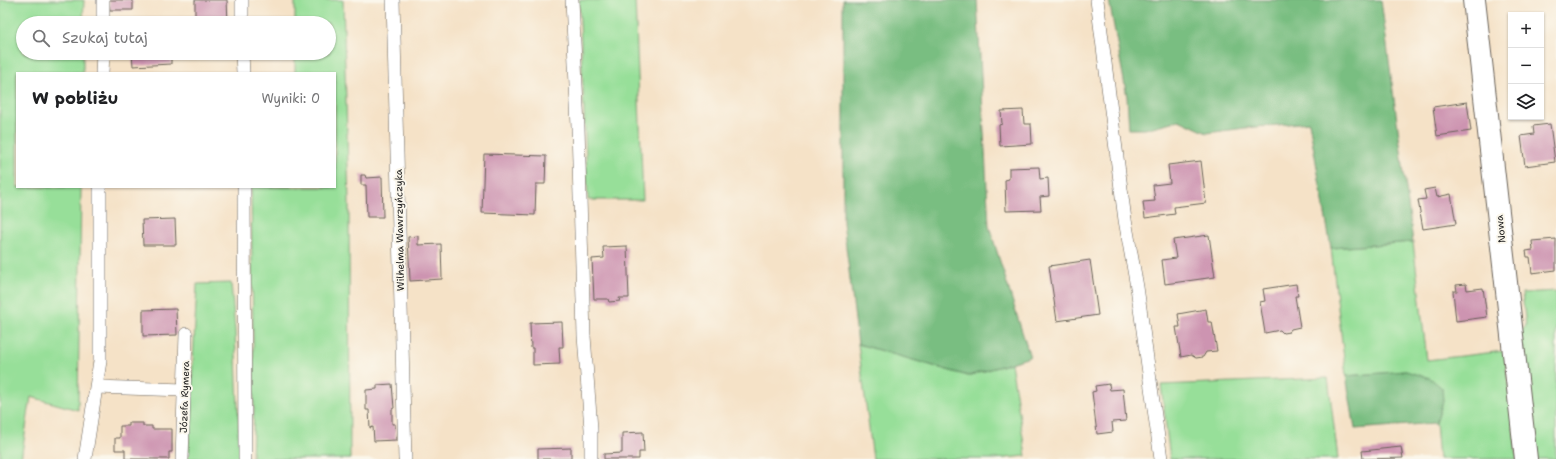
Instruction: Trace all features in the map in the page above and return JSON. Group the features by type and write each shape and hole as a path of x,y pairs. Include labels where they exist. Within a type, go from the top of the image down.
{"street":[{"name":"Nowa","path":"1474,0 1526,459"}],"lane":[{"path":"103,0 103,16"},
{"path":"242,0 242,16"},
{"name":"Wilhelma Wawrzyńczyka","path":"393,0 405,459"},
{"path":"572,0 578,127 584,336 592,459"},
{"path":"1097,0 1124,220 1137,287 1161,459"},
{"path":"102,72 103,60"},
{"path":"242,60 242,72"},
{"path":"85,459 100,361 100,188"},
{"path":"244,188 245,459"},
{"name":"Józefa Rymera","path":"182,459 186,334"},
{"path":"96,387 184,390"}],"green space":[{"path":"0,0 84,0 83,16 16,16 16,60 83,60 83,72 16,72 16,188 81,188 78,410 31,397 21,459 0,459"},
{"path":"295,0 343,0 349,202 350,459 252,459 254,407 251,188 336,188 336,72 295,72 295,60 336,60 336,16 295,16"},
{"path":"579,0 635,0 643,200 588,200"},
{"path":"843,0 977,0 989,226 1030,357 968,376 858,344 843,222"},
{"path":"1109,0 1381,0 1413,242 1331,248 1309,122 1207,133 1179,120 1145,129 1129,129 1127,97"},
{"path":"1413,242 1427,360 1504,351 1517,459 1439,459 1436,423 1443,401 1406,371 1346,376 1331,248"},
{"path":"231,283 235,330 240,459 188,459 197,284"},
{"path":"1556,291 1556,459 1536,459 1519,333 1526,326 1522,293"},
{"path":"858,344 968,376 1011,363 1026,456 995,459 873,459"},
{"path":"1406,371 1430,378 1442,388 1443,401 1436,423 1355,429 1346,376"},
{"path":"1328,378 1338,459 1170,459 1161,385"}],"building":[{"path":"109,0 133,0 133,10 110,10"},
{"path":"195,0 227,0 228,16 195,16"},
{"path":"133,60 171,60 171,64 133,66"},
{"path":"1467,102 1471,131 1437,136 1433,107"},
{"path":"1023,110 1024,124 1031,124 1032,144 1000,146 999,125 1002,124 1001,111"},
{"path":"1550,124 1555,162 1525,166 1521,136 1534,134 1533,126"},
{"path":"484,154 546,156 545,184 536,184 535,215 482,213"},
{"path":"1201,161 1206,203 1174,207 1175,214 1145,218 1143,202 1155,201 1153,185 1170,183 1168,165"},
{"path":"1039,167 1040,179 1048,178 1049,196 1040,197 1041,210 1006,211 1005,180 1009,179 1009,168"},
{"path":"361,175 365,175 366,178 382,177 383,217 367,217 366,185 361,185"},
{"path":"1435,188 1437,197 1451,194 1456,224 1423,229 1418,200 1426,199 1424,190"},
{"path":"175,219 176,245 143,245 142,220"},
{"path":"1209,235 1215,277 1165,284 1162,260 1176,258 1173,240"},
{"path":"418,236 418,245 441,244 442,279 410,281 408,237"},
{"path":"1556,239 1556,270 1532,273 1530,257 1527,257 1526,251 1533,250 1532,241"},
{"path":"627,246 629,298 619,298 620,301 609,302 608,299 594,299 592,259 604,258 603,247"},
{"path":"1090,260 1098,315 1057,321 1049,266"},
{"path":"1296,284 1298,296 1295,296 1300,327 1291,329 1289,332 1283,333 1280,330 1265,333 1260,302 1265,301 1263,289"},
{"path":"1466,284 1467,290 1483,288 1487,317 1456,321 1453,291 1457,291 1456,285"},
{"path":"176,309 177,335 143,336 143,310"},
{"path":"1206,309 1208,322 1212,322 1217,351 1206,352 1203,357 1196,358 1191,355 1181,357 1176,327 1180,327 1178,314"},
{"path":"562,322 563,347 559,347 560,364 533,365 533,348 531,348 530,323"},
{"path":"392,384 394,408 392,409 392,424 395,424 396,440 374,441 373,427 370,428 369,410 366,410 366,390 377,389 377,385"},
{"path":"1109,384 1110,390 1123,389 1126,421 1112,422 1113,432 1097,434 1092,392 1096,391 1095,386"},
{"path":"129,423 143,423 143,426 152,426 152,429 172,429 172,452 169,452 169,459 125,459 125,450 115,450 115,438 120,438 120,426 129,426"},
{"path":"643,432 644,452 639,452 639,459 604,459 604,454 622,453 622,433"},
{"path":"1401,447 1403,458 1363,459 1362,451"},
{"path":"571,448 571,459 538,459 538,449"}]}
